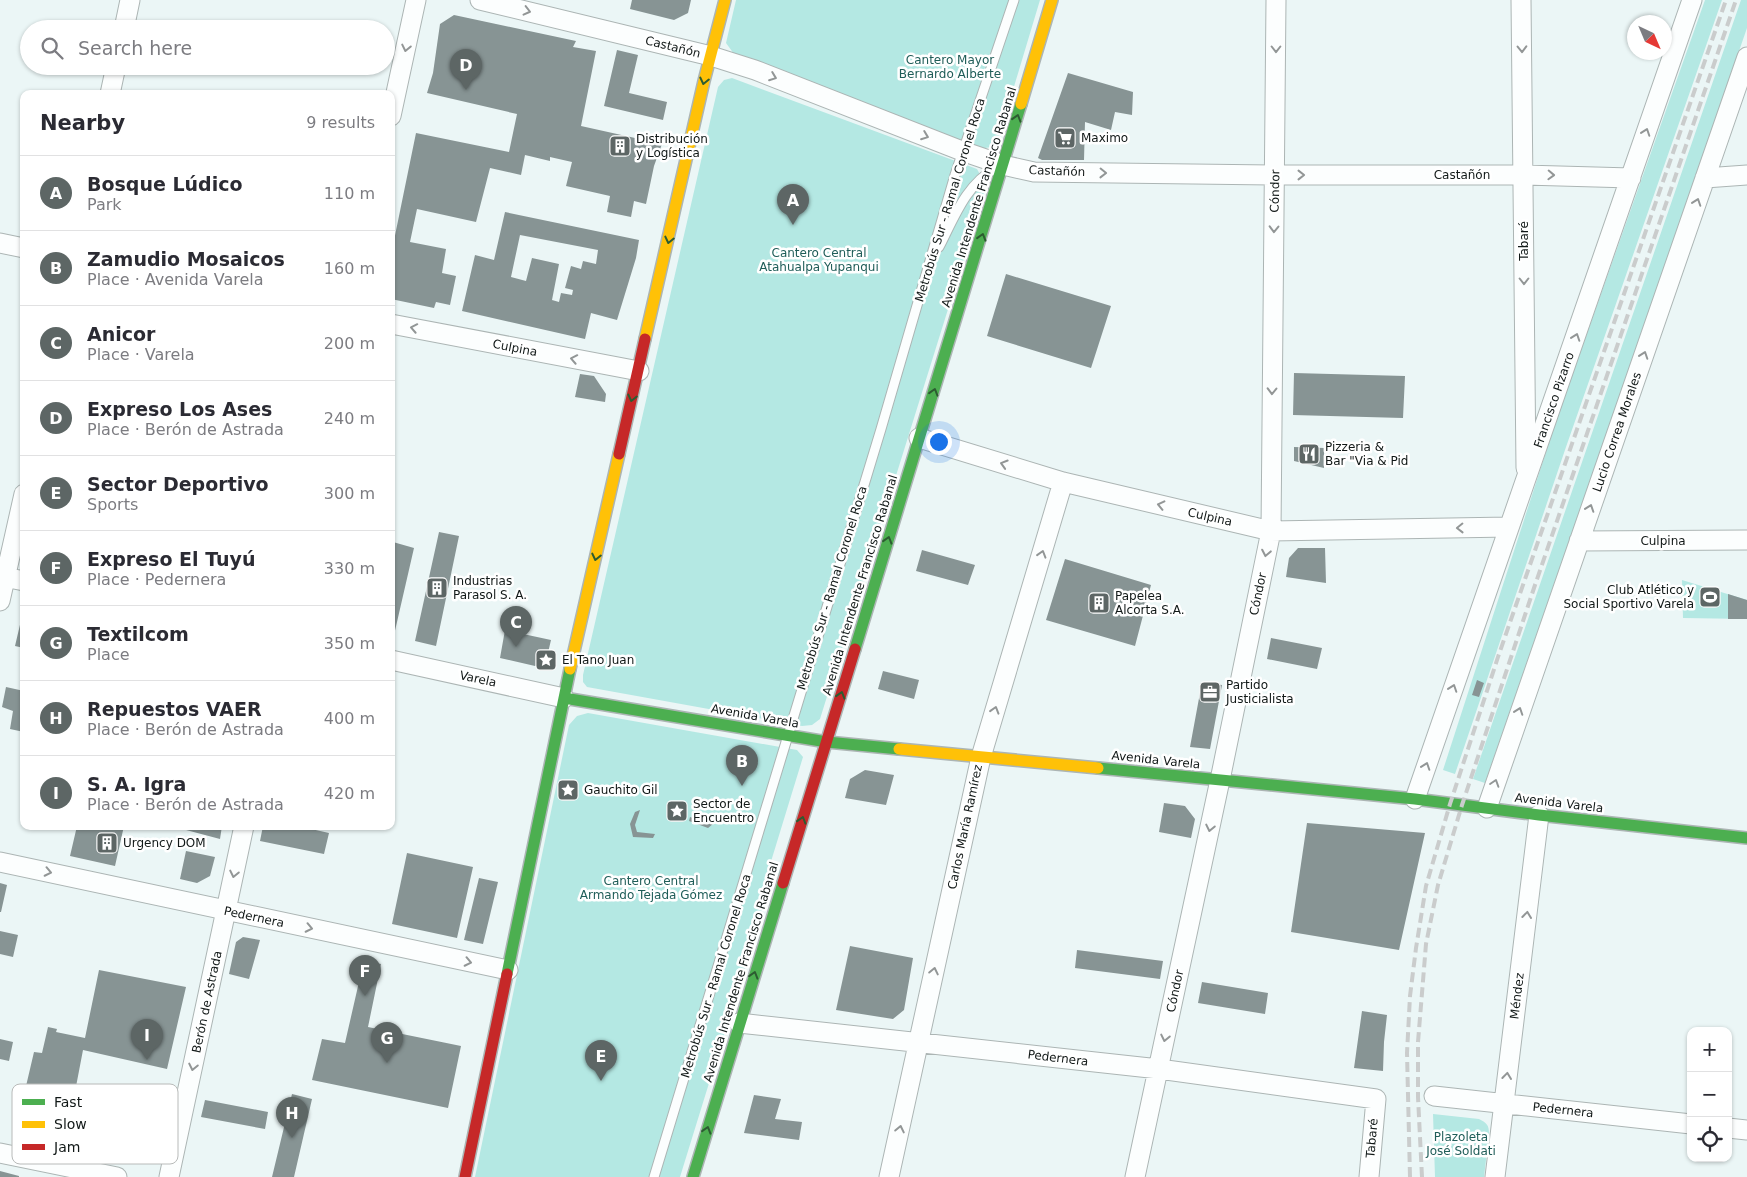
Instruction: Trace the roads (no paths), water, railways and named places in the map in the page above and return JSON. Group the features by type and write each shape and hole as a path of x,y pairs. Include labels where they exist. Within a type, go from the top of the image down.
{"main road":[{"path":"465,1177 564,698 725,0"},
{"name":"Avenida Intendente Francisco Rabanal","path":"693,1177 920,438 1052,0"},
{"name":"Avenida Varela","path":"564,698 827,742 1415,799 1747,838"}],"street":[{"path":"126,20 130,0"},
{"path":"395,97 416,0"},
{"name":"Castañón","path":"480,0 711,56 755,70 962,151 1003,165 1034,172 1275,175 1524,175 1631,178"},
{"name":"Cóndor","path":"1136,1177 1271,531 1276,0"},
{"name":"Tabaré","path":"1521,0 1526,482"},
{"name":"Francisco Pizarro","path":"1415,799 1692,0"},
{"name":"Lucio Correa Morales","path":"1487,808 1747,57"},
{"path":"111,90 114,75"},
{"path":"1706,178 1747,175"},
{"path":"0,243 20,247"},
{"name":"Culpina","path":"395,325 639,371"},
{"name":"Culpina","path":"920,438 1063,482 1271,531 1509,527"},
{"name":"Carlos María Ramírez","path":"889,1177 980,756 1063,482"},
{"path":"0,601 2,577 20,509"},
{"name":"Culpina","path":"1579,541 1747,540"},
{"path":"2,577 20,581"},
{"name":"Varela","path":"395,661 564,698"},
{"name":"Méndez","path":"1495,1177 1539,815"},
{"name":"Berón de Astrada","path":"178,1135 243,830"},
{"name":"Pedernera","path":"0,862 508,970"},
{"name":"Pedernera","path":"739,1023 1158,1069 1376,1098"},
{"name":"Pedernera","path":"1434,1096 1687,1124"},
{"name":"Tabaré","path":"1369,1177 1376,1098"},
{"path":"1732,1128 1747,1130"},
{"path":"54,1164 117,1177"},
{"name":"Berón de Astrada","path":"169,1177 172,1164"}],"lane":[{"name":"Metrobús Sur - Ramal Coronel Roca","path":"654,1177 929,268 962,151 1014,0"},
{"path":"929,268 963,200 985,174 1003,165"}],"railway":[{"path":"1410,1177 1407,1053 1410,996 1426,886 1450,804 1498,657 1726,0"},
{"path":"1422,1177 1418,1097 1418,1042 1426,944 1438,885 1462,805 1535,585 1736,0"}],"place":[{"name":"Expreso Los Ases","path":"466,90"},
{"name":"Maximo","path":"1065,138"},
{"name":"Distribución y Logística","path":"620,146"},
{"name":"Bosque Lúdico","path":"793,225"},
{"name":"Pizzeria & Bar \"Via & Pid","path":"1309,454"},
{"name":"Industrias Parasol S. A.","path":"437,588"},
{"name":"Club Atlético y Social Sportivo Varela","path":"1710,597"},
{"name":"Papelea Alcorta S.A.","path":"1099,603"},
{"name":"Anicor","path":"516,647"},
{"name":"El Tano Juan","path":"546,660"},
{"name":"Partido Justicialista","path":"1210,692"},
{"name":"Zamudio Mosaicos","path":"742,786"},
{"name":"Gauchito Gil","path":"568,790"},
{"name":"Sector de Encuentro","path":"677,811"},
{"name":"Urgency DOM","path":"107,843"},
{"name":"Expreso El Tuyú","path":"365,996"},
{"name":"S. A. Igra","path":"147,1060"},
{"name":"Textilcom","path":"387,1063"},
{"name":"Sector Deportivo","path":"601,1081"},
{"name":"Repuestos VAER","path":"292,1138"}],"park label":[{"name":"Cantero Mayor Bernardo Alberte","path":"950,67"},
{"name":"Cantero Central Atahualpa Yupanqui","path":"819,260"},
{"name":"Cantero Central Armando Tejada Gómez","path":"651,888"},
{"name":"Plazoleta José Soldati","path":"1461,1144"}]}
